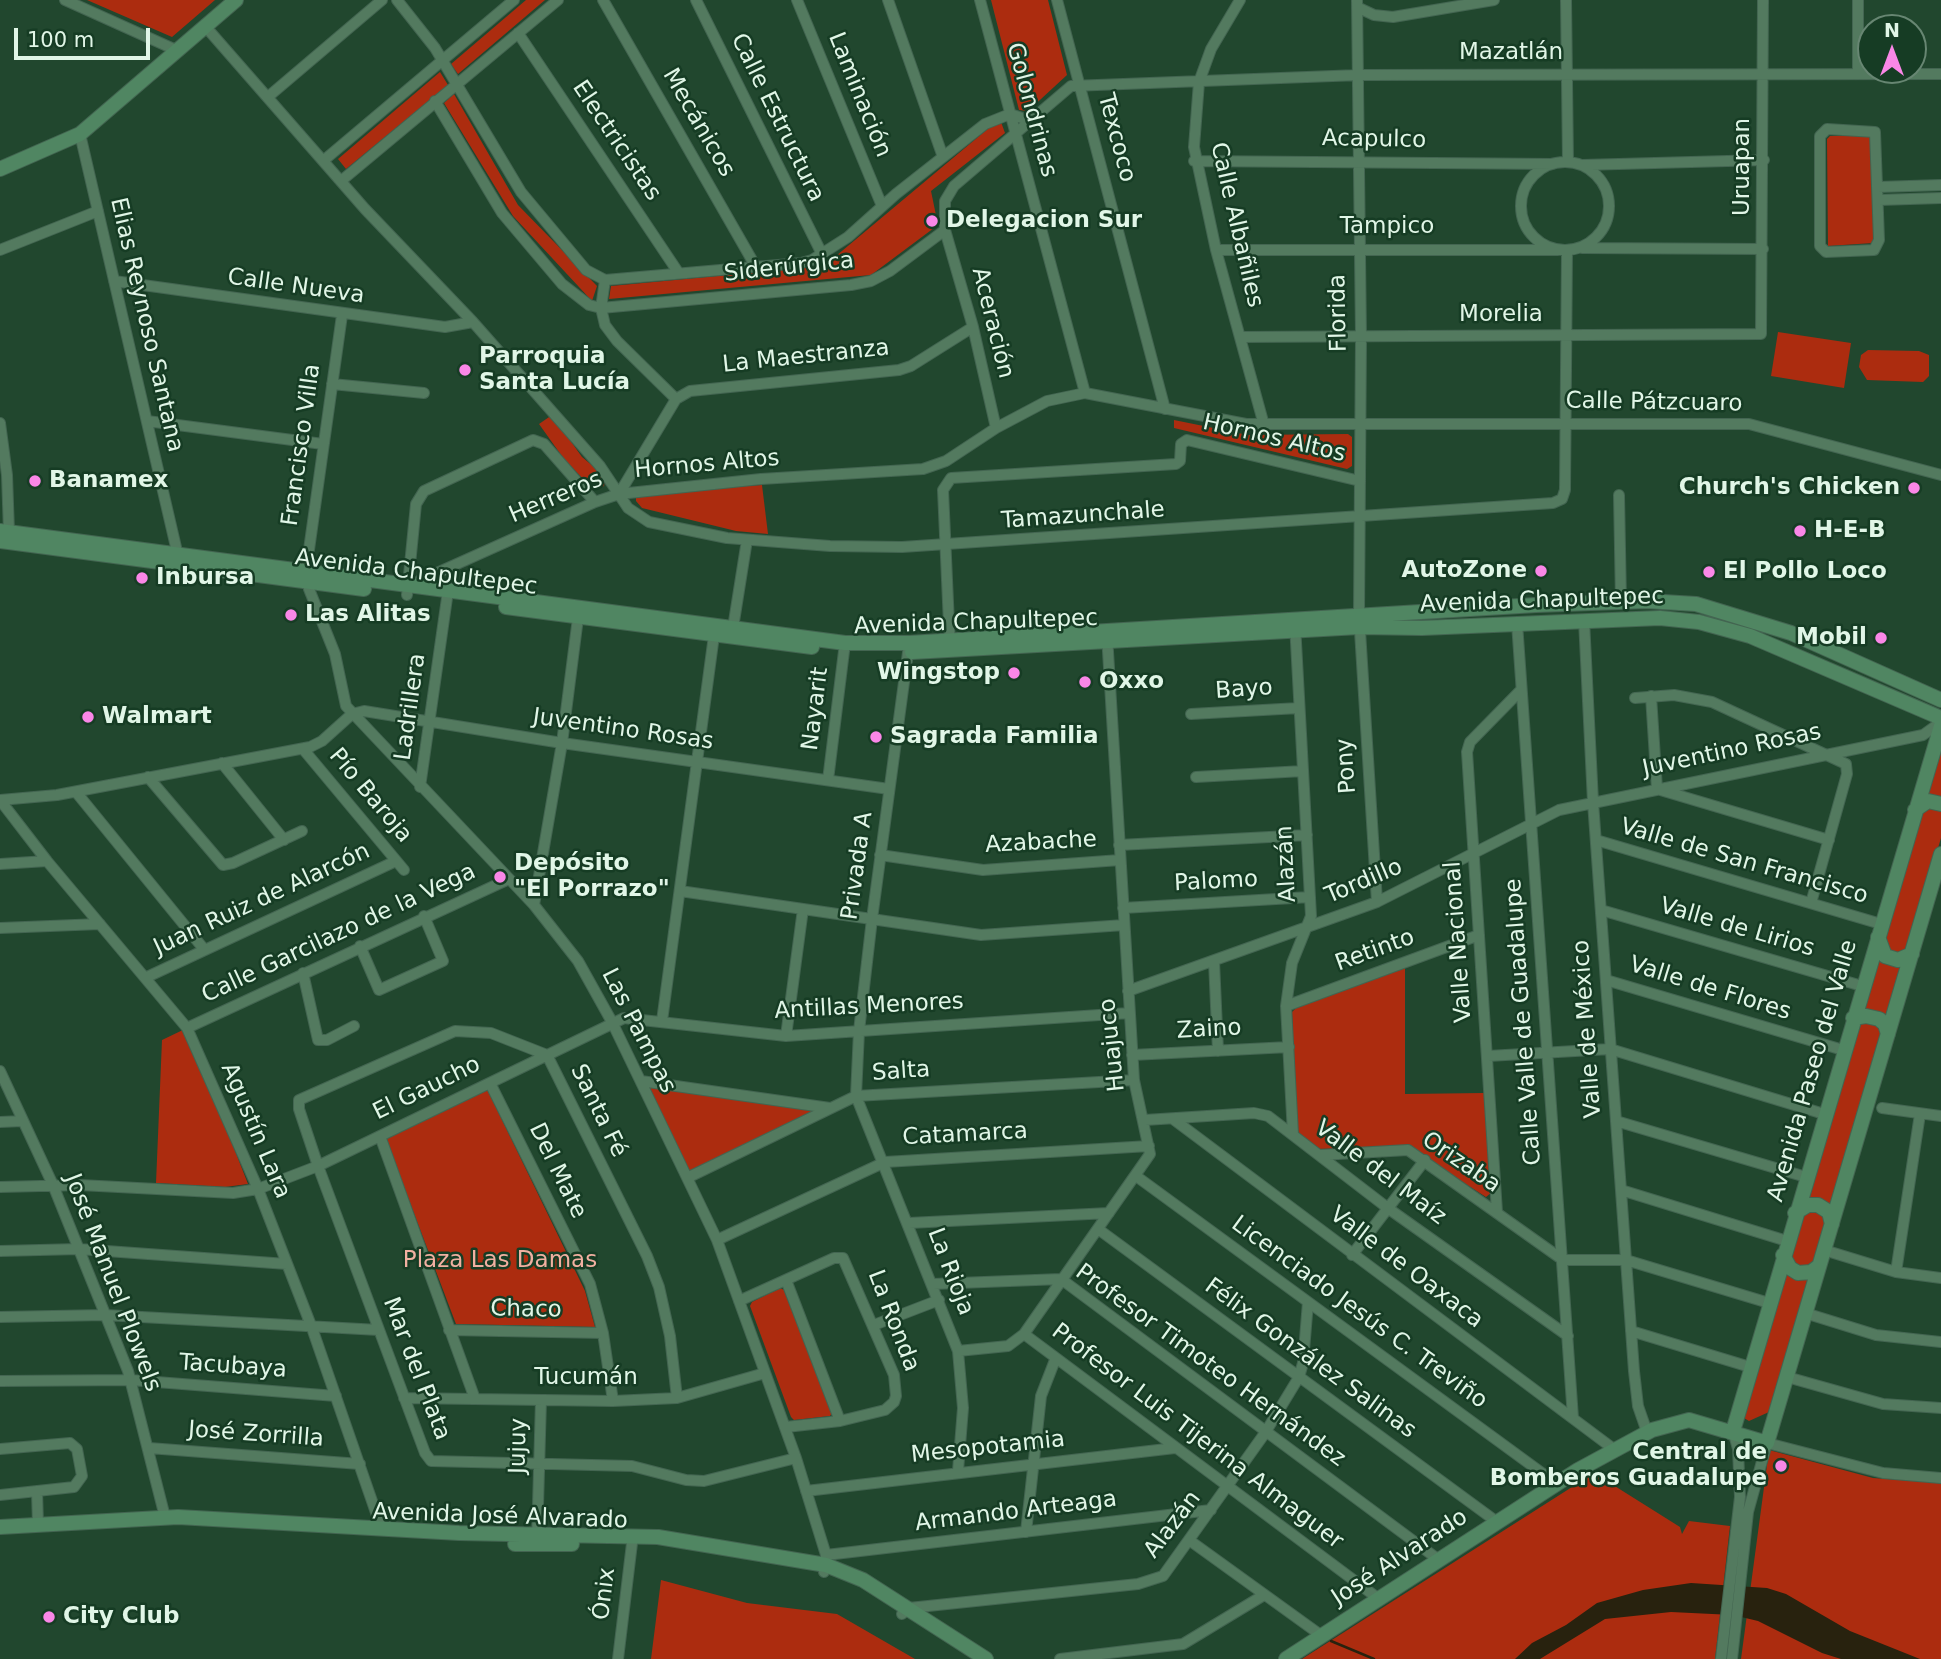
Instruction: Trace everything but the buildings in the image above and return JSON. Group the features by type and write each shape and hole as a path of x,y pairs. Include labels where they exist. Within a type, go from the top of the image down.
{"street":[{"path":"65,0 176,50"},
{"path":"0,169 80,134 236,0"},
{"path":"269,96 382,0"},
{"path":"397,0 442,60 521,192 586,270 605,280 601,308 605,324 617,341 676,400"},
{"path":"323,161 513,0"},
{"path":"341,181 558,0"},
{"name":"Mecánicos","path":"604,0 756,267"},
{"name":"Calle Estructura","path":"696,0 822,254"},
{"name":"Laminación","path":"797,0 882,206"},
{"path":"888,0 943,157"},
{"name":"Golondrinas","path":"980,0 1085,393"},
{"name":"Texcoco","path":"1057,0 1166,410"},
{"name":"Calle Albañiles","path":"1240,0 1210,49 1199,82 1195,161 1216,250 1264,425"},
{"path":"1358,4 1374,15 1394,18 1494,0"},
{"path":"1566,0 1567,162"},
{"name":"Uruapan","path":"1761,334 1763,0"},
{"name":"Florida","path":"1358,4 1361,337 1359,621"},
{"name":"Hornos Altos","path":"205,26 341,181 473,322 600,466 619,494 761,480 923,469 946,461 996,428 1047,401 1085,393 1166,410 1264,425 1360,426"},
{"name":"Electricistas","path":"519,33 678,272"},
{"name":"Mazatlán","path":"1081,84 1359,75 1857,74"},
{"path":"945,230 944,210 948,193 1064,90 1081,84"},
{"path":"435,102 482,183 519,235 576,296 589,305 601,308"},
{"path":"1010,114 1031,121"},
{"name":"Siderúrgica","path":"605,280 801,263 822,254 848,237 882,206 985,124 1010,114"},
{"path":"1827,129 1875,132 1878,187 1878,248 1867,251 1822,251 1821,132 1827,129"},
{"name":"Elias Reynoso Santana","path":"80,134 179,561"},
{"name":"Acapulco","path":"1195,161 1359,160 1553,164"},
{"path":"1763,249 1562,250 1537,240 1529,231 1521,209 1526,186 1542,168 1553,164 1764,160"},
{"path":"1579,248 1601,233 1610,208 1603,182 1582,165"},
{"path":"1878,187 1941,185"},
{"path":"1879,200 1941,198"},
{"path":"0,250 98,211"},
{"name":"Siderúrgica","path":"601,308 871,281 890,271 945,230"},
{"name":"Aceración","path":"945,230 973,327 996,428"},
{"name":"Tampico","path":"1216,250 1562,250"},
{"path":"1562,250 1566,423"},
{"name":"Calle Nueva","path":"114,281 342,315 444,327 473,322"},
{"name":"Francisco Villa","path":"306,576 342,315"},
{"name":"La Maestranza","path":"676,400 690,391 705,388 899,370 911,366 973,327"},
{"name":"Morelia","path":"1241,337 1761,334"},
{"path":"332,384 424,393"},
{"name":"Herreros","path":"408,590 595,502 619,494 676,400"},
{"path":"147,421 323,444"},
{"path":"0,423 7,475 2,536 139,550 179,561"},
{"name":"Tamazunchale","path":"619,494 633,513 649,522 747,540 830,546 944,545 1553,503 1562,499 1566,423"},
{"name":"Calle Pátzcuaro","path":"1360,426 1749,424 1941,475"},
{"path":"408,590 420,495 529,441 538,440 544,444 595,502"},
{"name":"Hornos Altos","path":"944,545 943,490 947,481 956,478 1176,464 1180,458 1181,444 1187,440 1360,481"},
{"path":"1619,495 1627,601 1631,611 1639,618"},
{"name":"Avenida Chapultepec","path":"2,536 103,557 179,561 306,576 844,647 950,645 1359,621 1627,601 1707,606 1791,633 1941,700"},
{"path":"732,632 747,540"},
{"path":"944,545 950,645"},
{"path":"103,557 131,555 139,550"},
{"name":"Las Pampas","path":"306,576 331,641 344,701 352,715 534,905 578,961 612,1022 689,1177 717,1240 786,1427 825,1564"},
{"name":"Ladrillera","path":"421,788 448,595"},
{"path":"1584,620 1614,612 1627,601"},
{"path":"534,905 562,743 579,612"},
{"name":"Avenida Chapultepec","path":"1359,621 1422,628 1639,618 1699,622 1750,636 1941,722"},
{"name":"Valle de México","path":"1584,620 1593,802 1631,1331 1638,1406 1647,1432"},
{"name":"Pony","path":"1359,621 1377,902"},
{"name":"Calle Valle de Guadalupe","path":"1517,623 1573,1418"},
{"name":"Alazán","path":"1293,1134 1286,1006 1292,963 1308,928 1310,897 1295,624"},
{"path":"662,1021 715,629"},
{"path":"1750,636 1757,633 1785,639 1791,633"},
{"name":"Huajuco","path":"1107,635 1134,1080 1149,1146"},
{"name":"Nayarit","path":"828,780 844,647"},
{"name":"Privada A","path":"856,1096 859,1031 872,919 909,647"},
{"path":"1921,692 1941,684"},
{"name":"Valle Nacional","path":"1497,1212 1468,746 1521,690"},
{"path":"1651,696 1657,789 1829,840"},
{"path":"1635,698 1693,696 1712,702 1844,762 1848,767 1811,903"},
{"name":"Bayo","path":"1191,715 1299,708"},
{"name":"Juventino Rosas","path":"352,715 373,712 562,743 889,789"},
{"path":"0,800 76,792 303,749 322,741 352,715"},
{"name":"Juventino Rosas","path":"1531,824 1559,810 1593,802 1923,735 1941,722"},
{"name":"Avenida Paseo del Valle","path":"1733,1431 1941,722"},
{"name":"Pío Baroja","path":"303,749 400,865"},
{"path":"222,764 284,840"},
{"path":"1196,777 1303,771"},
{"path":"148,777 223,864 233,863 302,831"},
{"path":"76,792 204,948"},
{"name":"Agustín Lara","path":"0,800 47,862 147,977 187,1028 258,1189 313,1328 382,1533"},
{"path":"1915,810 1928,801 1941,804"},
{"name":"Tordillo","path":"1128,991 1377,902 1531,824"},
{"name":"Azabache","path":"1119,845 1307,835"},
{"name":"Valle de San Francisco","path":"1596,840 1811,903 1879,930"},
{"path":"1721,1659 1748,1512 1941,854"},
{"name":"Azabache","path":"880,855 983,870 1120,860"},
{"path":"0,864 47,862"},
{"name":"Juan Ruiz de Alarcón","path":"147,977 204,948 400,865"},
{"name":"Calle Garcilazo de la Vega","path":"187,1028 424,916 509,879"},
{"path":"680,891 981,935 1125,925"},
{"name":"Palomo","path":"1123,908 1310,897"},
{"path":"786,1036 803,909"},
{"name":"Valle de Lirios","path":"1601,910 1862,986"},
{"path":"360,946 379,990 443,961 424,916"},
{"path":"0,928 100,925"},
{"path":"1879,930 1885,956 1898,960 1912,954"},
{"name":"Retinto","path":"1286,1006 1479,935"},
{"path":"1214,961 1218,1051"},
{"path":"303,973 318,1040 327,1040 354,1026"},
{"name":"Valle de Flores","path":"1606,979 1843,1050"},
{"name":"Antillas Menores","path":"612,1022 628,1018 786,1036 1129,1013"},
{"path":"1853,1018 1867,1016 1879,1019 1885,1024 1888,1034"},
{"name":"El Gaucho","path":"0,1187 53,1185 233,1193 258,1189 318,1166 612,1022"},
{"name":"Santa Fé","path":"299,1100 455,1031 491,1033 547,1055 647,1255 659,1287 670,1336 677,1398"},
{"name":"Zaino","path":"1132,1055 1289,1047"},
{"path":"1488,1056 1610,1049 1824,1114"},
{"name":"José Manuel Plowels","path":"0,1071 53,1185 131,1380 165,1517"},
{"name":"Salta","path":"689,1177 856,1096 1134,1080"},
{"path":"641,1081 830,1108"},
{"name":"Del Mate","path":"490,1083 590,1284 603,1333 613,1401"},
{"name":"La Rioja","path":"856,1096 885,1162 958,1351 963,1408 958,1471"},
{"name":"Mar del Plata","path":"299,1100 299,1109 318,1166 425,1453 431,1461 632,1466 686,1480 704,1481 796,1458"},
{"path":"1882,1108 1941,1116"},
{"name":"Valle del Maíz","path":"1144,1120 1259,1113 1273,1118 1390,1209 1567,1336"},
{"path":"1896,1272 1920,1114"},
{"name":"Valle de Oaxaca","path":"1173,1119 1615,1450"},
{"path":"0,1122 22,1121"},
{"path":"1616,1121 1806,1177"},
{"path":"380,1136 475,1399"},
{"path":"958,1351 1000,1348 1014,1343 1024,1334 1148,1159 1149,1146"},
{"name":"Catamarca","path":"717,1240 885,1162 1149,1146"},
{"name":"Orizaba","path":"1320,1155 1401,1149 1424,1160 1563,1260"},
{"path":"1352,1255 1390,1209 1424,1160"},
{"name":"Licenciado Jesús C. Treviño","path":"1136,1176 1557,1484"},
{"path":"1621,1190 1785,1248 1787,1265 1798,1273 1811,1272 1819,1266"},
{"path":"1795,1213 1808,1205 1818,1205 1829,1212 1832,1224"},
{"path":"909,1223 1109,1213"},
{"name":"Félix González Salinas","path":"1098,1229 1497,1522"},
{"path":"0,1251 79,1249 287,1264"},
{"path":"1824,1250 1896,1272 1941,1278"},
{"name":"La Ronda","path":"739,1301 834,1258 843,1258 894,1375 894,1402 885,1410 840,1421 786,1427"},
{"path":"1563,1260 1626,1260 1769,1303"},
{"name":"Profesor Timoteo Hernández","path":"933,1284 1061,1279 1438,1560"},
{"path":"786,1280 840,1421"},
{"path":"874,1325 939,1300"},
{"name":"Alazán","path":"906,1611 1153,1582 1163,1576 1265,1433 1299,1377 1303,1363 1308,1302"},
{"path":"1805,1314 1875,1335 1941,1342"},
{"path":"0,1317 105,1315 379,1330"},
{"name":"Chaco","path":"449,1330 603,1333"},
{"path":"1631,1331 1750,1367"},
{"name":"Profesor Luis Tijerina Almaguer","path":"1024,1334 1055,1360 1379,1599"},
{"path":"1026,1532 1041,1396 1055,1360"},
{"name":"Tucumán","path":"404,1398 613,1401 677,1398 765,1373"},
{"path":"1787,1377 1883,1404 1941,1408"},
{"name":"Tacubaya","path":"0,1381 131,1380 336,1396"},
{"name":"Jujuy","path":"537,1539 541,1400"},
{"name":"José Alvarado","path":"1286,1659 1557,1484 1647,1432 1684,1420 1733,1431 1767,1443"},
{"path":"1732,1659 1739,1557 1740,1484 1738,1448 1733,1431"},
{"path":"0,1449 65,1443 74,1445 82,1476 78,1485 0,1495"},
{"path":"1767,1443 1882,1473 1941,1478"},
{"name":"José Zorrilla","path":"149,1448 360,1464"},
{"name":"Mesopotamia","path":"806,1491 958,1471 1175,1448"},
{"path":"33,1492 35,1525"},
{"name":"Armando Arteaga","path":"825,1564 1026,1532 1210,1510"},
{"name":"Avenida José Alvarado","path":"0,1527 165,1517 382,1533"},
{"name":"Avenida José Alvarado","path":"0,1535 180,1525 537,1539 633,1539 825,1564 863,1580 906,1611"},
{"name":"Ónix","path":"618,1659 633,1539"},
{"path":"1189,1540 1322,1636"},
{"path":"1060,1659 1183,1644 1264,1595"},
{"path":"906,1611 973,1659"},
{"path":"906,1611 986,1659"}],"green space":[{"path":"87,0 215,0 172,37"},
{"path":"526,0 545,0 458,74 451,64"},
{"path":"991,0 1048,0 1067,75 1028,111 1019,110"},
{"path":"440,72 448,85 346,169 338,159"},
{"path":"454,94 518,205 597,286 592,301 513,216 444,103"},
{"path":"996,122 1001,122 1005,133 931,191 938,225 871,275 609,299 611,286 824,266"},
{"path":"1869,135 1873,140 1873,243 1828,246 1827,139 1830,136"},
{"path":"1778,332 1851,343 1844,388 1771,376"},
{"path":"1868,350 1919,351 1929,355 1929,376 1923,382 1867,380 1859,367 1861,355"},
{"path":"552,415 582,457 605,476 604,486 599,488 588,484 564,459 539,424"},
{"path":"1174,420 1248,435 1348,434 1352,437 1352,466 1347,469 1174,428"},
{"path":"762,485 768,534 736,531 642,508 636,501 636,497 647,492"},
{"path":"1941,745 1941,838 1769,1412 1749,1421 1744,1418"},
{"path":"1405,966 1405,1094 1484,1093 1492,1192 1486,1197 1408,1147 1314,1149 1296,1133 1292,1012 1297,1007"},
{"path":"187,1028 248,1184 225,1187 156,1183 162,1040"},
{"path":"641,1081 830,1108 689,1177"},
{"name":"Plaza Las Damas","path":"487,1089 585,1291 595,1327 456,1324 385,1137"},
{"path":"780,1288 784,1290 832,1413 830,1416 794,1420 791,1417 750,1306 752,1302"},
{"path":"1769,1450 1873,1478 1941,1483 1941,1659 1741,1659"},
{"path":"1594,1473 1680,1527 1682,1534 1689,1521 1730,1526 1715,1659 1302,1659"},
{"path":"661,1580 747,1603 837,1614 915,1659 651,1659"}],"shaded area":[{"path":"1691,1583 1767,1588 1786,1594 1850,1631 1920,1659 1841,1659 1822,1653 1758,1621 1733,1615 1671,1612 1605,1619 1540,1659 1515,1659 1532,1643 1566,1625 1597,1603 1643,1590"}],"waterway":[{"path":"1331,1641 1374,1659"}],"place":[{"name":"Delegacion Sur","path":"932,221"},
{"name":"Parroquia Santa Lucía","path":"465,370"},
{"name":"Banamex","path":"35,481"},
{"name":"Church's Chicken","path":"1914,488"},
{"name":"H-E-B","path":"1800,531"},
{"name":"AutoZone","path":"1541,571"},
{"name":"El Pollo Loco","path":"1709,572"},
{"name":"Inbursa","path":"142,578"},
{"name":"Las Alitas","path":"291,615"},
{"name":"Mobil","path":"1881,638"},
{"name":"Wingstop","path":"1014,673"},
{"name":"Oxxo","path":"1085,682"},
{"name":"Walmart","path":"88,717"},
{"name":"Sagrada Familia","path":"876,737"},
{"name":"Depósito \"El Porrazo\"","path":"500,877"},
{"name":"Central de Bomberos Guadalupe","path":"1781,1466"},
{"name":"City Club","path":"49,1617"}]}
